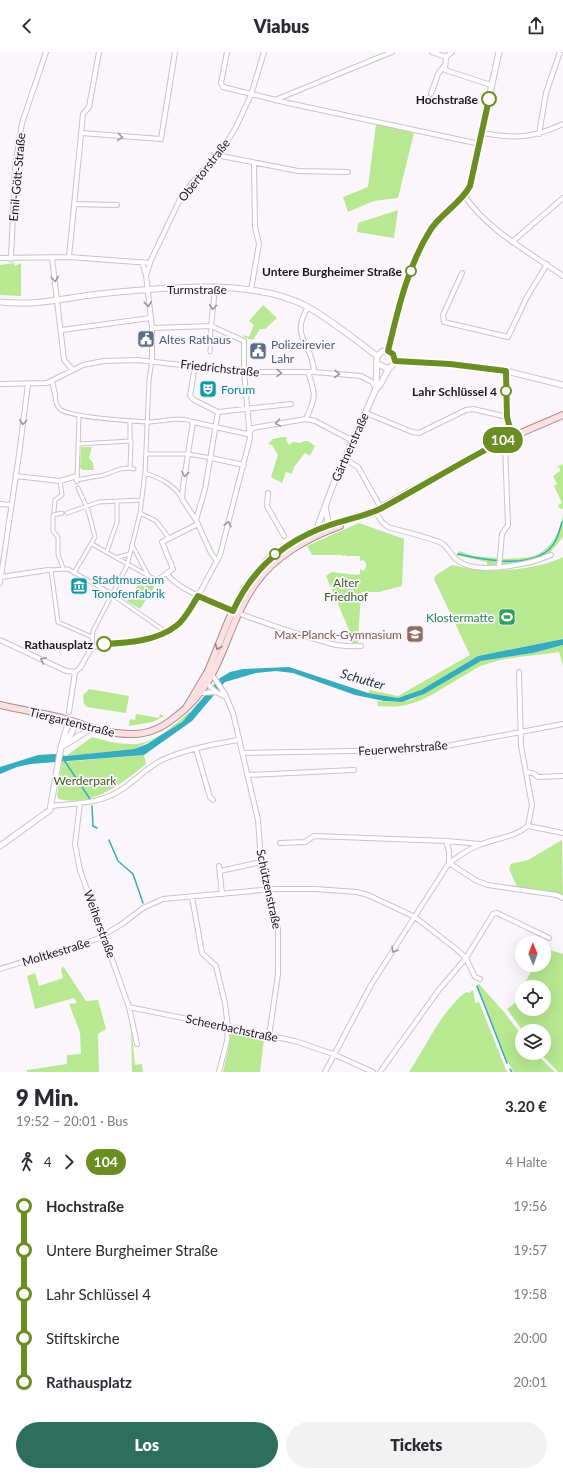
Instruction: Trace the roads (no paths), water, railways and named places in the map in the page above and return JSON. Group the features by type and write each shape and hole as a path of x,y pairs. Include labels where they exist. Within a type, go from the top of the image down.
{"main road":[{"path":"328,528 375,511 502,441 563,415"},
{"name":"Tiergartenstraße","path":"186,708 204,677 251,579 268,560 287,546 316,531 328,528"},
{"name":"Tiergartenstraße","path":"0,705 69,720 116,734 134,735 148,732 169,722 186,708 208,684 223,655 236,612 256,582 273,563 286,553 328,528"}],"street":[{"name":"Emil-Gött-Straße","path":"11,258 15,168 21,129 46,52"},
{"path":"69,257 83,114 89,107 94,89 99,52"},
{"path":"81,133 161,139 176,52"},
{"path":"227,52 221,86 251,95 480,144"},
{"name":"Obertorstraße","path":"151,361 152,328 146,275 150,263 161,236 182,195 216,155 233,131 251,95 264,52"},
{"path":"275,100 392,52"},
{"path":"432,52 446,57"},
{"path":"431,94 438,74 444,66 446,57 452,52"},
{"path":"388,351 402,294 419,251 441,217 464,195 470,186 498,52"},
{"path":"539,134 546,93 560,52"},
{"path":"444,66 449,71 492,85"},
{"path":"482,133 515,137 539,134 563,124"},
{"path":"216,155 298,171 348,172"},
{"path":"251,290 259,244 255,227 254,163"},
{"path":"464,195 490,224 512,242 563,276"},
{"path":"512,242 563,198"},
{"path":"74,204 116,205"},
{"path":"0,258 69,257 150,263"},
{"path":"52,258 62,330 64,360 72,369"},
{"path":"142,262 146,275"},
{"path":"462,273 443,316 444,322 508,337 527,297 547,264"},
{"path":"210,352 215,288"},
{"name":"Turmstraße","path":"0,302 33,304 92,295 147,290 215,288 251,290 270,293 308,307 377,356"},
{"path":"308,307 300,321 300,328 302,338 313,358 314,372"},
{"path":"62,330 150,318"},
{"path":"92,647 146,639 166,632 177,626 198,596 220,555 250,438 251,430 244,372 244,341 212,326 152,328"},
{"path":"383,351 388,351 393,354 395,361 389,368 383,368 378,364 377,356 383,351"},
{"name":"Friedrichstraße","path":"52,382 83,364 104,361 151,361 244,372 314,372 360,376 372,382 376,388"},
{"path":"69,712 75,672 80,668 92,647 93,631 128,562 140,513 145,473 151,361"},
{"path":"395,361 450,364 506,371 563,385"},
{"name":"Gärtnerstraße","path":"316,531 325,505 376,388 378,364"},
{"path":"194,366 190,396 194,400 218,412 291,404"},
{"name":"Gärtnerstraße","path":"376,388 380,385 389,368"},
{"path":"506,371 507,417 512,436"},
{"path":"306,419 314,400 314,390 308,372"},
{"path":"0,384 52,382 55,401 59,408 79,416 147,422 183,420 243,434 247,434 253,428 306,419 315,421 354,441"},
{"path":"0,583 28,384"},
{"path":"366,413 412,432 419,433 466,410 473,409 507,417"},
{"path":"92,544 128,562 156,580 173,569 162,542 197,522 211,458 218,412"},
{"path":"77,480 79,416"},
{"path":"130,420 130,468"},
{"path":"182,499 182,486 193,422"},
{"path":"79,444 130,441"},
{"path":"499,566 502,534 508,525 505,446 502,441"},
{"path":"146,454 188,454 244,465"},
{"path":"346,459 358,467 381,508"},
{"path":"16,476 60,481 77,480 104,475 120,469 134,469"},
{"path":"145,473 166,481 178,492 197,522 211,553 217,561"},
{"path":"54,511 55,500 62,495 60,481"},
{"path":"74,573 95,537 86,506 78,488"},
{"path":"268,493 267,506 284,536"},
{"path":"67,513 99,502 142,500"},
{"path":"107,551 117,522 117,501"},
{"path":"0,504 11,505"},
{"path":"325,505 328,528"},
{"path":"375,511 382,522 388,527 443,545 457,561 464,564 499,566 538,562 551,556"},
{"path":"62,513 53,515 53,531 58,537 58,554 63,568"},
{"path":"140,513 156,521 169,538"},
{"path":"321,519 328,528"},
{"path":"132,545 149,575"},
{"path":"118,557 130,554"},
{"path":"1,577 63,568 112,594 166,632"},
{"path":"50,570 58,622 92,637"},
{"path":"167,573 169,578 184,589 236,612 337,645 361,646"},
{"path":"0,640 66,671 75,672"},
{"path":"519,672 521,746 532,805 528,826"},
{"name":"Schützenstraße","path":"212,676 226,697 233,713 238,740 258,820 261,862 276,916 279,942 278,978 269,1036"},
{"path":"204,677 208,684 216,692 226,697"},
{"path":"201,692 216,692"},
{"path":"0,846 48,812 51,806 61,747 69,720"},
{"path":"61,747 71,734 76,723"},
{"name":"Feuerwehrstraße","path":"242,753 406,750 441,746 520,733 563,724"},
{"path":"61,747 92,728"},
{"path":"51,806 80,803 109,796 120,791 151,766 165,759 196,749 238,740"},
{"path":"196,749 210,796 213,800"},
{"path":"247,775 354,770"},
{"path":"526,772 538,777"},
{"path":"528,782 538,777 563,776"},
{"name":"Weiherstraße","path":"80,803 75,844 80,870 105,936 129,1007 137,1044"},
{"path":"325,1072 333,1054 371,984 449,863 461,854 480,844 516,834 528,826 563,833"},
{"path":"280,843 305,842 314,836 446,841 480,844"},
{"path":"446,841 449,851 449,863"},
{"path":"220,871 261,862"},
{"path":"449,863 477,881 488,885 563,898"},
{"path":"219,866 222,894"},
{"name":"Moltkestraße","path":"0,969 80,946 105,936 143,908 155,902 222,894 291,889 357,892 368,895 415,917 466,958"},
{"path":"192,897 202,953 216,966 225,1003 228,1027 227,1041 219,1072"},
{"path":"380,1072 438,992 466,958 492,914 497,913 544,936"},
{"path":"466,958 477,978"},
{"name":"Scheerbachstraße","path":"129,1007 295,1041 333,1054 373,1072"}],"water":[{"path":"563,639 563,645 533,653 481,661 424,694 402,702 384,701 355,695 293,673 276,671 256,673 225,682 192,721 144,755 31,764 17,767 0,774 0,767 38,755 54,754 66,756 134,749 147,744 182,722 220,678 230,672 243,669 289,667 368,693 398,698 421,690 478,656"}],"waterway":[{"path":"458,554 497,561 525,560 538,557 548,550 556,540 562,522"},
{"path":"64,760 90,799"},
{"path":"92,806 93,826 97,828"},
{"path":"109,840 118,861 133,874 143,903"},
{"path":"477,986 507,1063"}],"place":[{"name":"Hochstraße","path":"489,99"},
{"name":"Untere Burgheimer Straße","path":"411,271"},
{"name":"Altes Rathaus","path":"146,339"},
{"name":"Polizeirevier Lahr","path":"258,351"},
{"name":"Forum","path":"208,389"},
{"name":"Lahr Schlüssel 4","path":"506,391"},
{"name":"Stadtmuseum Tonofenfabrik","path":"79,586"},
{"name":"Klostermatte","path":"507,617"},
{"name":"Max-Planck-Gymnasium","path":"415,634"},
{"name":"Rathausplatz","path":"104,644"}],"park label":[{"name":"Alter Friedhof","path":"346,589"},
{"name":"Werderpark","path":"85,780"}],"water label":[{"name":"Schutter","path":"363,679"}]}
